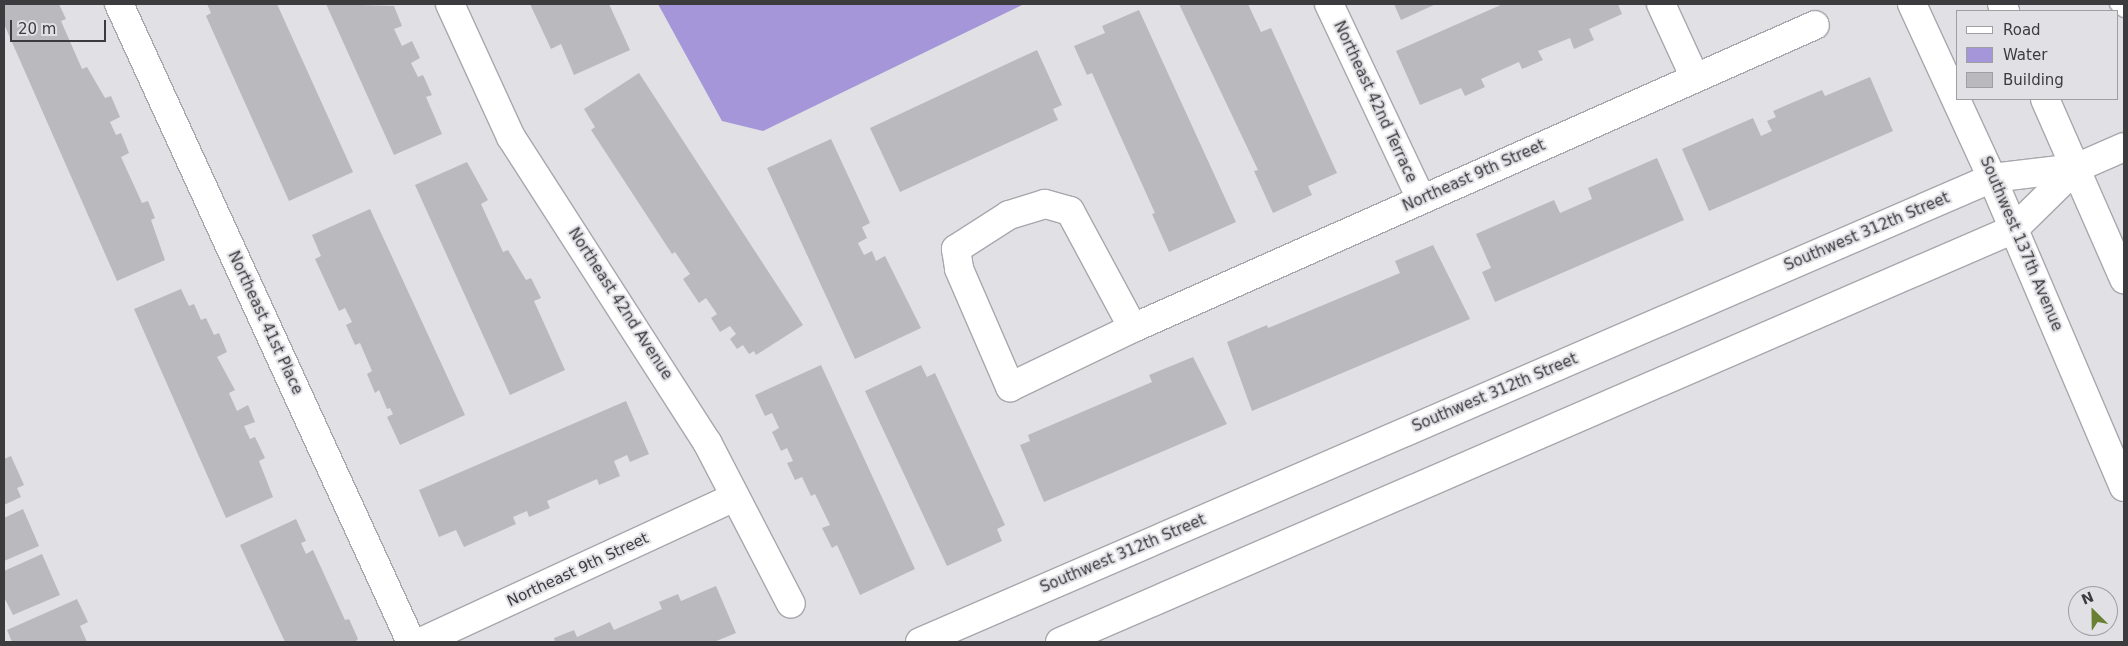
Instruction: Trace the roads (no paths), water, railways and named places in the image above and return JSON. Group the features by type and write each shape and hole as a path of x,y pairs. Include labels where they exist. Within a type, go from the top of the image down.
{"street":[{"name":"Northeast 41st Place","path":"120,4 410,642"},
{"name":"Northeast 42nd Avenue","path":"450,4 511,138 707,442 791,604"},
{"name":"Northeast 42nd Terrace","path":"1329,4 1421,200"},
{"path":"1661,4 1695,78"},
{"name":"Southwest 137th Avenue","path":"1912,4 1956,100"},
{"name":"Northeast 9th Street","path":"1133,328 1070,211 1045,204 1009,215 956,249 959,269 1010,387 1133,328 1816,25"},
{"name":"Southwest 137th Avenue","path":"1956,100 2014,228 2124,487"},
{"path":"2045,100 2124,279"},
{"name":"Southwest 312th Street","path":"920,642 1992,178 2076,168 2124,147"},
{"name":"Southwest 312th Street","path":"1060,642 2014,228 2076,168"},
{"name":"Northeast 9th Street","path":"421,642 735,497"}],"lane":[{"path":"2117,4 2124,10"}],"water":[{"path":"658,4 1024,4 763,131 722,121"}]}
